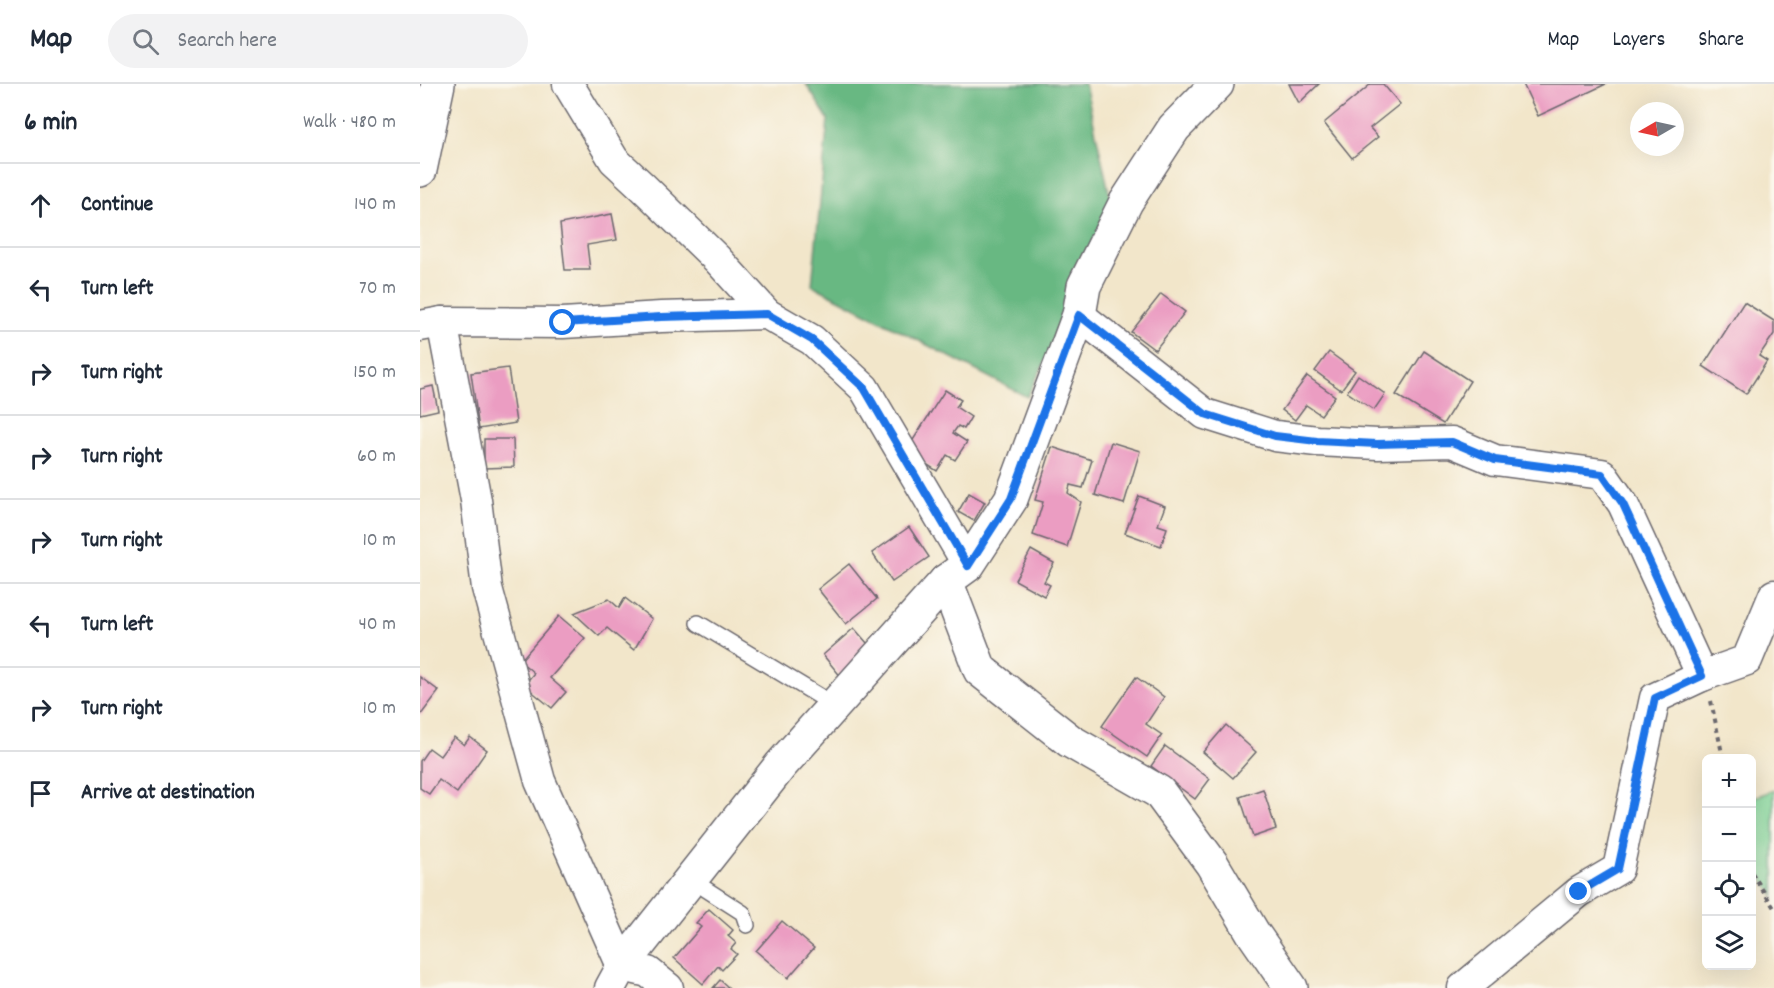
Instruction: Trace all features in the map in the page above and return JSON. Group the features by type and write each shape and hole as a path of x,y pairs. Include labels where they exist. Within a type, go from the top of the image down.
{"street":[{"path":"420,170 438,84"},
{"path":"568,84 614,160 717,259 767,314 812,340 864,388 957,573 980,670 1070,741 1159,792 1212,864 1253,933 1291,988"},
{"path":"616,977 781,765 957,573 1011,499 1079,315 1084,286 1126,202 1174,128 1217,84"},
{"path":"616,977 540,781 487,588 476,500 431,324 563,323 767,314"},
{"path":"1079,315 1205,414 1275,436 1377,444 1452,442 1495,460 1602,474 1623,504 1702,676"},
{"path":"1463,988 1579,892 1618,869 1655,698 1702,676 1748,660 1774,596"},
{"path":"616,977 648,972 668,988"}],"lane":[{"path":"698,623 834,705"},
{"path":"690,879 742,913 747,926"}],"path":[{"path":"1702,676 1713,707 1722,754"},
{"path":"1756,879 1774,908"}],"green space":[{"path":"806,84 1085,84 1116,223 1027,397 812,285 828,119"},
{"path":"1774,790 1774,896 1756,869 1756,797"}],"building":[{"path":"1289,84 1319,84 1299,103"},
{"path":"1371,84 1383,84 1400,104 1370,128 1378,137 1352,158 1324,123"},
{"path":"1523,84 1606,84 1538,116"},
{"path":"612,214 617,240 587,245 590,270 565,270 560,224"},
{"path":"1161,294 1185,312 1155,350 1131,332"},
{"path":"1744,302 1774,321 1774,334 1759,356 1767,361 1746,394 1703,366"},
{"path":"1424,351 1470,381 1443,424 1396,395"},
{"path":"1329,352 1355,371 1341,390 1315,371"},
{"path":"508,368 516,423 479,429 471,373"},
{"path":"1358,375 1385,394 1374,410 1347,392"},
{"path":"1307,376 1335,396 1321,415 1306,405 1295,420 1282,410"},
{"path":"433,386 438,410 420,414 420,389"},
{"path":"945,390 961,400 956,407 971,417 964,429 958,426 953,433 967,442 955,460 947,455 937,471 906,451"},
{"path":"484,439 513,439 514,467 484,468"},
{"path":"1111,442 1140,451 1124,504 1095,495"},
{"path":"1052,447 1092,460 1083,488 1070,485 1068,493 1081,502 1067,547 1033,535 1043,502 1035,500"},
{"path":"969,493 985,502 974,521 958,512"},
{"path":"1139,496 1165,506 1158,525 1167,528 1161,546 1125,533"},
{"path":"909,527 929,557 892,582 872,553"},
{"path":"1031,550 1054,563 1044,582 1050,585 1044,596 1015,580"},
{"path":"849,564 877,599 846,624 818,589"},
{"path":"625,598 652,619 634,650 607,628 599,636 574,613 609,599 619,608"},
{"path":"559,616 585,638 550,678 566,692 552,708 524,685 534,673 520,661"},
{"path":"854,628 874,651 842,678 823,655"},
{"path":"420,677 439,691 420,716"},
{"path":"1136,677 1164,697 1146,724 1162,735 1147,757 1102,726"},
{"path":"1226,725 1256,752 1233,778 1203,752"},
{"path":"454,737 464,745 470,737 487,750 457,793 439,780 429,794 420,788 420,761 429,748 440,756"},
{"path":"1165,746 1210,779 1195,799 1151,766"},
{"path":"1263,789 1276,829 1253,837 1240,797"},
{"path":"709,909 733,930 728,936 736,943 731,949 737,954 722,970 718,966 703,984 674,958 701,927 696,923"},
{"path":"782,921 814,948 788,978 756,951"},
{"path":"720,980 729,988 713,988"}],"route":[{"path":"563,323 767,314 812,340 864,388 968,566 1011,499 1079,315 1205,414 1275,436 1377,444 1452,442 1495,460 1602,474 1623,504 1702,676 1655,698 1618,869 1579,892"}]}
